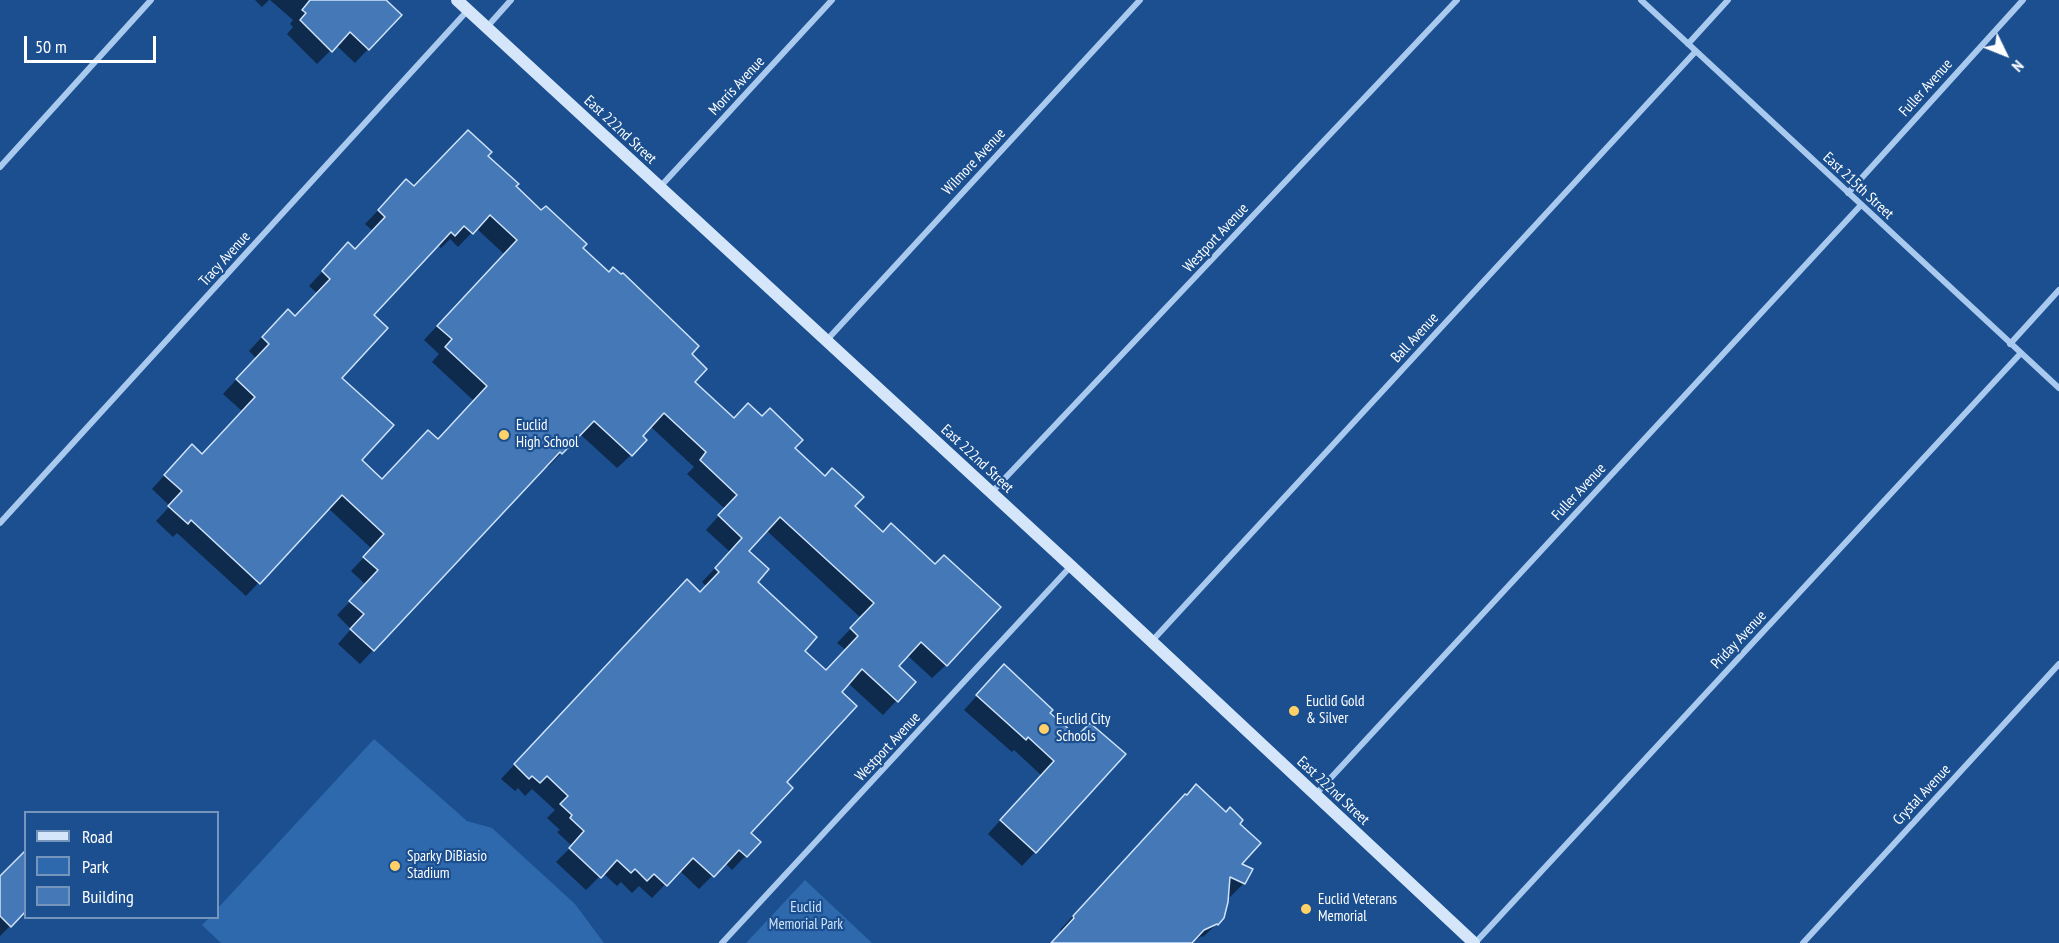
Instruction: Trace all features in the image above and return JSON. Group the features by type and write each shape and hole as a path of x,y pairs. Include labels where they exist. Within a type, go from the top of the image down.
{"street":[{"path":"0,167 151,0"},
{"name":"East 222nd Street","path":"457,0 992,492 1475,943"},
{"path":"487,27 511,0"},
{"name":"Morris Avenue","path":"660,187 832,0"},
{"name":"Wilmore Avenue","path":"826,341 1140,0"},
{"name":"Westport Avenue","path":"992,492 1457,0"},
{"name":"East 215th Street","path":"1641,0 2059,388"},
{"path":"1688,44 1728,0"},
{"name":"Fuller Avenue","path":"1848,193 2023,0"},
{"name":"Tracy Avenue","path":"0,524 468,10"},
{"name":"Ball Avenue","path":"1152,641 1696,51"},
{"name":"Fuller Avenue","path":"1315,795 1861,205"},
{"path":"2010,344 2059,290"},
{"name":"Priday Avenue","path":"1475,943 2020,354"},
{"name":"Westport Avenue","path":"722,943 1071,566"},
{"name":"Crystal Avenue","path":"1803,943 2059,664"}],"green space":[{"name":"Sparky DiBiasio Stadium","path":"374,739 467,821 492,828 575,904 604,943 221,943 202,925 208,919 219,919 219,907"},
{"name":"Euclid Memorial Park","path":"805,880 872,943 746,943"}],"building":[{"path":"310,0 386,0 402,15 369,50 350,32 332,52 300,20 306,13 302,10"},
{"path":"468,130 492,152 488,156 519,184 516,186 541,210 546,206 587,244 583,248 609,272 613,267 621,274 623,273 699,346 692,354 707,369 695,382 734,418 748,403 762,416 770,408 803,440 795,448 825,476 832,468 864,497 855,506 883,532 891,523 935,564 944,555 1001,607 947,666 921,642 899,666 916,682 898,702 862,669 842,692 857,706 787,782 793,788 751,833 761,842 747,857 739,850 714,877 693,858 667,886 654,874 647,881 635,869 631,873 617,860 601,878 569,848 584,831 570,818 572,815 560,804 568,796 547,776 540,783 532,776 529,779 514,764 687,579 700,592 719,572 715,568 742,538 718,515 737,495 700,460 706,452 664,413 643,436 647,440 632,456 594,421 562,454 560,452 374,651 350,629 364,614 349,601 378,570 363,557 384,534 342,495 260,584 191,520 188,524 168,506 182,491 164,475 192,444 202,454 255,397 236,379 269,344 262,337 288,309 295,316 330,279 322,271 348,242 355,249 385,217 378,210 406,179 414,186","holes":["490,215 517,240 437,326 452,339 445,347 487,386 438,439 428,430 382,479 362,460 394,425 342,378 388,328 374,315 451,232 455,236 464,226 473,234","780,517 874,603 850,628 858,636 826,670 805,651 817,637 758,582 769,569 749,551"]},
{"path":"1004,664 1053,710 1050,713 1077,736 1090,723 1126,754 1036,853 1000,820 1054,761 1028,737 1026,740 976,695"},
{"path":"1196,784 1226,812 1230,807 1243,820 1240,824 1261,843 1242,864 1253,869 1245,884 1230,877 1224,918 1218,925 1204,930 1192,943 1051,943 1074,918 1073,916"},
{"path":"24,852 24,913 11,927 0,916 0,876"}],"place":[{"name":"Euclid High School","path":"504,435"},
{"name":"Euclid Gold & Silver","path":"1294,711"},
{"name":"Euclid City Schools","path":"1044,729"},
{"name":"Sparky DiBiasio Stadium","path":"395,866"},
{"name":"Euclid Veterans Memorial","path":"1306,909"}]}
